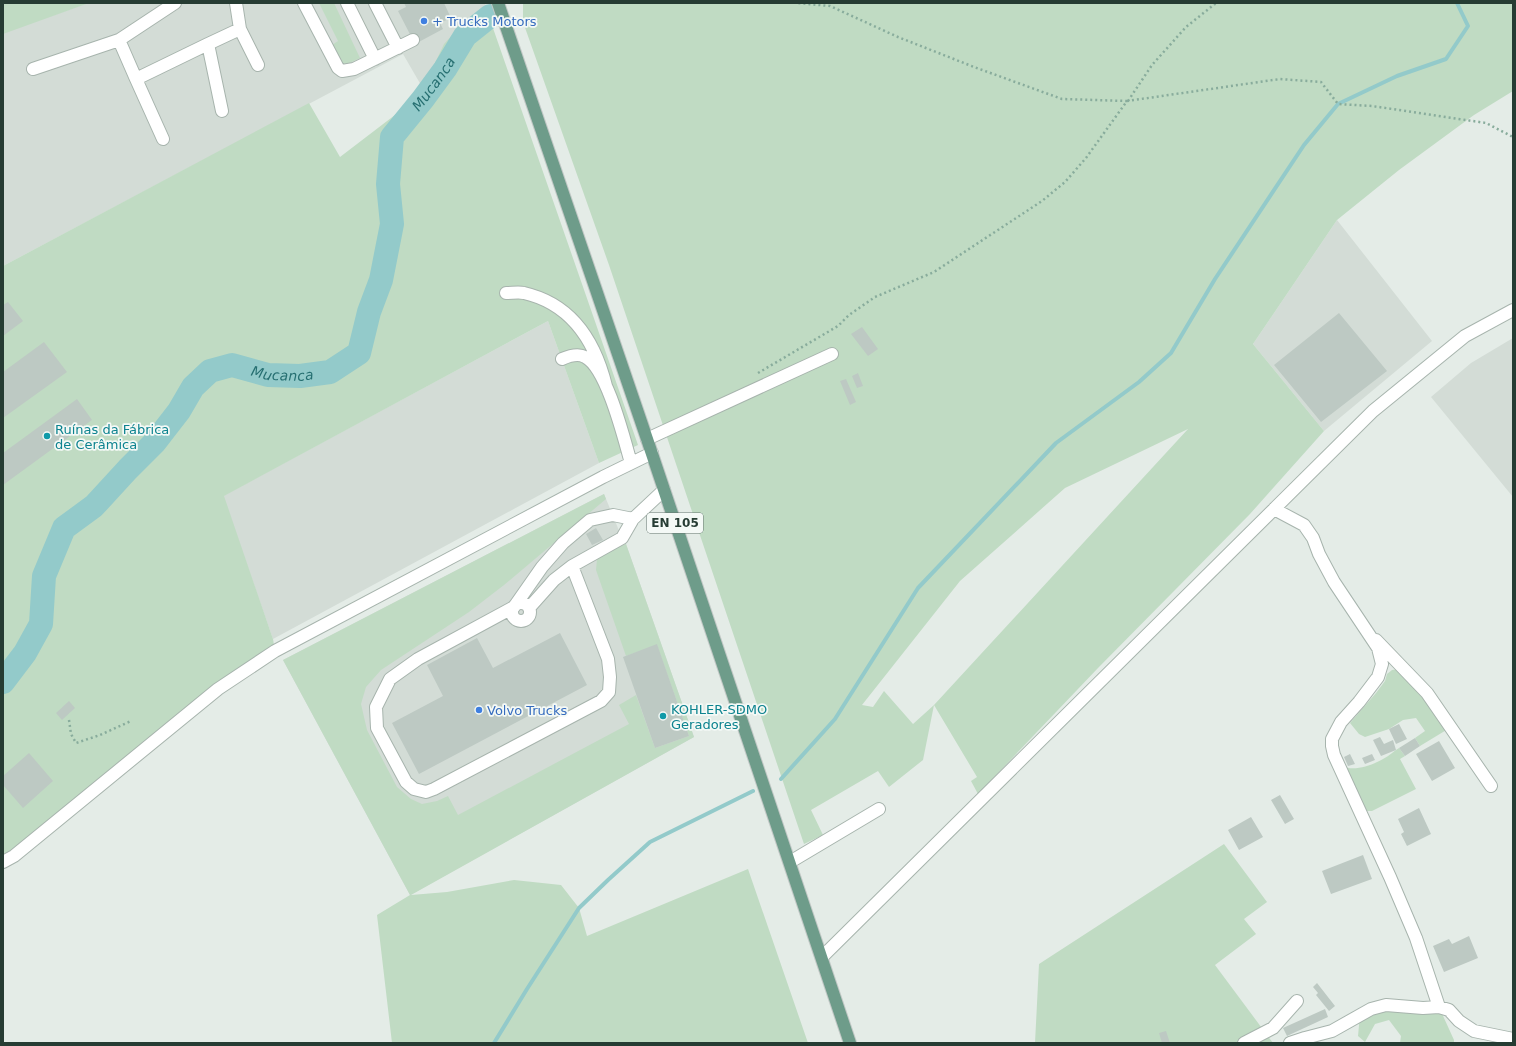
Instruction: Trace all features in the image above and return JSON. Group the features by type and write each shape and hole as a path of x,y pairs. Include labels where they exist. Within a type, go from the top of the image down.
{"main road":[{"name":"EN 105","path":"498,3 652,453 850,1043"}],"street":[{"path":"32,69 118,40 175,3"},
{"path":"236,3 240,29 258,65"},
{"path":"304,3 338,68 342,71 347,71 375,59 413,40"},
{"path":"347,3 375,59"},
{"path":"375,3 398,48"},
{"path":"136,79 240,29"},
{"path":"118,40 164,139"},
{"path":"208,44 222,112"},
{"path":"506,293 523,293 558,306 572,318 584,333 602,367 606,386 631,463"},
{"path":"822,958 1373,411 1465,336 1513,310"},
{"path":"647,439 832,354"},
{"path":"562,360 571,355 585,357 597,368 606,386"},
{"path":"3,862 14,856 218,689 276,651 652,453"},
{"path":"572,566 608,659 610,678 609,692 601,701 434,789 426,792 414,789 406,782 377,728 376,707 390,679 418,659 514,607 516,604 522,603 529,608 554,580 572,566 622,538 633,519 664,490"},
{"path":"1274,509 1304,525 1313,538 1319,554 1334,582 1378,648 1382,664 1378,677 1342,722 1332,739 1332,746 1334,755 1387,870 1416,938 1439,1007"},
{"path":"514,607 542,567 563,543 590,520 613,515 633,519"},
{"path":"1367,631 1427,693 1491,786"},
{"path":"790,862 878,809"},
{"path":"1244,1043 1273,1028 1297,1001"},
{"path":"1290,1043 1332,1032 1371,1009 1386,1005 1423,1008 1439,1007 1449,1010 1459,1021 1474,1031 1513,1039"}],"path":[{"path":"797,3 830,6 898,37 974,68 1062,99 1127,101 1280,79 1321,82 1338,104 1372,106 1486,123 1513,137"},
{"path":"752,376 838,326 849,314 876,297 934,272 1042,201 1065,182 1086,158 1152,64 1186,27 1216,3"},
{"path":"69,720 71,734 76,742 100,735 131,721"}],"shaded area":[{"path":"88,3 485,3 486,8 464,22 435,63 425,92 403,54 3,266 3,33"},
{"path":"1337,220 1432,341 1324,431 1253,344"},
{"path":"548,321 599,463 273,639 223,496"},
{"path":"1513,338 1513,497 1431,397 1471,363"},
{"path":"604,494 622,538 626,544 694,737 410,895 283,660"}],"green space":[{"path":"3,3 89,3 3,34"},
{"path":"319,3 334,3 360,58 345,64 342,63 332,45 338,41"},
{"path":"523,3 1513,3 1513,91 1474,115 1399,170 1337,220 1253,344 1324,431 1250,514 1098,668 978,794 971,781 977,777 934,705 923,760 889,787 878,771 811,810 823,835 804,844 609,265 523,22","holes":["1188,429 934,705 913,724 884,691 873,707 862,705 960,581 1065,488"]},
{"path":"486,8 638,445 599,463 548,321 224,496 273,639 275,651 3,862 3,266 309,103 340,157 425,92 435,63 444,44 464,22"},
{"path":"604,494 606,499 504,585 469,612 381,670 366,687 361,704 367,730 397,787 411,799 422,804 437,801 448,796 458,815 629,724 619,705 636,695 655,748 689,736 657,645 626,656 596,570 597,559 605,553 626,544 694,737 411,895 447,892 514,880 561,885 579,908 587,936 748,869 808,1043 392,1043 377,915 410,895 283,660"},
{"path":"1399,669 1408,678 1448,729 1420,746 1415,738 1425,731 1416,718 1403,720 1389,729 1365,737 1359,734 1350,723 1376,693 1385,681 1387,674 1392,670"},
{"path":"1399,748 1405,756 1400,759 1416,789 1372,811 1364,811 1343,766 1347,768 1357,768 1369,765 1385,758"},
{"path":"1224,844 1267,902 1244,919 1256,934 1215,965 1273,1043 1035,1043 1039,964"},
{"path":"1439,1007 1454,1043 1400,1043 1401,1036 1389,1020 1375,1024 1365,1042 1358,1036 1360,1015 1371,1009"}],"building":[{"name":"+ Trucks Motors","path":"404,3 444,3 451,18 440,23 443,29 415,44 398,11 406,7"},
{"path":"8,302 23,321 3,336 3,305"},
{"path":"1339,313 1387,371 1321,422 1274,365"},
{"path":"862,327 878,349 868,356 851,334"},
{"name":"Ruínas da Fábrica de Cerâmica","path":"44,342 67,372 3,418 3,372"},
{"path":"858,373 863,386 857,388 852,376"},
{"path":"846,379 856,402 850,405 840,381"},
{"name":"Ruínas da Fábrica de Cerâmica","path":"77,399 92,420 3,485 3,453"},
{"path":"596,528 603,540 592,545 586,534"},
{"name":"Volvo Trucks","path":"560,633 587,685 419,774 392,723 443,696 427,665 477,638 493,668"},
{"name":"KOHLER-SDMO Geradores","path":"657,644 689,736 655,748 623,657"},
{"path":"69,701 75,708 62,720 56,713"},
{"path":"1399,724 1407,739 1396,744 1389,729"},
{"path":"1380,737 1384,744 1393,740 1396,750 1381,756 1373,740"},
{"path":"1415,738 1420,746 1405,756 1399,748"},
{"path":"1439,741 1455,768 1432,781 1416,754"},
{"path":"29,753 53,781 23,808 3,785 3,776"},
{"path":"1350,754 1355,764 1348,766 1344,757"},
{"path":"1372,754 1375,760 1365,764 1362,758"},
{"path":"1280,795 1294,819 1285,824 1271,800"},
{"path":"1419,808 1431,834 1407,846 1401,834 1404,832 1398,819"},
{"path":"1251,817 1263,837 1239,850 1228,830"},
{"path":"1363,855 1372,879 1331,894 1322,871"},
{"path":"1469,936 1478,958 1444,972 1433,946 1449,939 1452,944"},
{"path":"1317,983 1335,1006 1329,1011 1316,995 1318,993 1313,987"},
{"path":"1325,1009 1328,1017 1287,1036 1283,1028"},
{"path":"1166,1031 1170,1043 1162,1043 1159,1033"}],"waterway":[{"path":"781,779 835,719 918,588 1056,443 1139,382 1171,353 1215,279 1304,145 1338,104 1397,76 1446,59 1468,26 1457,3"},
{"name":"Mucanca","path":"3,682 25,653 41,624 44,576 64,528 94,506 155,442 179,411 193,387 210,371 232,365 268,375 300,376 330,372 359,353 369,312 381,280 392,224 388,184 392,137 445,69 465,36 490,16"},
{"path":"494,1043 579,908 650,842 753,791"}],"place":[{"name":"+ Trucks Motors","path":"424,21"},
{"name":"Ruínas da Fábrica de Cerâmica","path":"47,436"},
{"name":"Volvo Trucks","path":"479,710"},
{"name":"KOHLER-SDMO Geradores","path":"663,716"}]}
